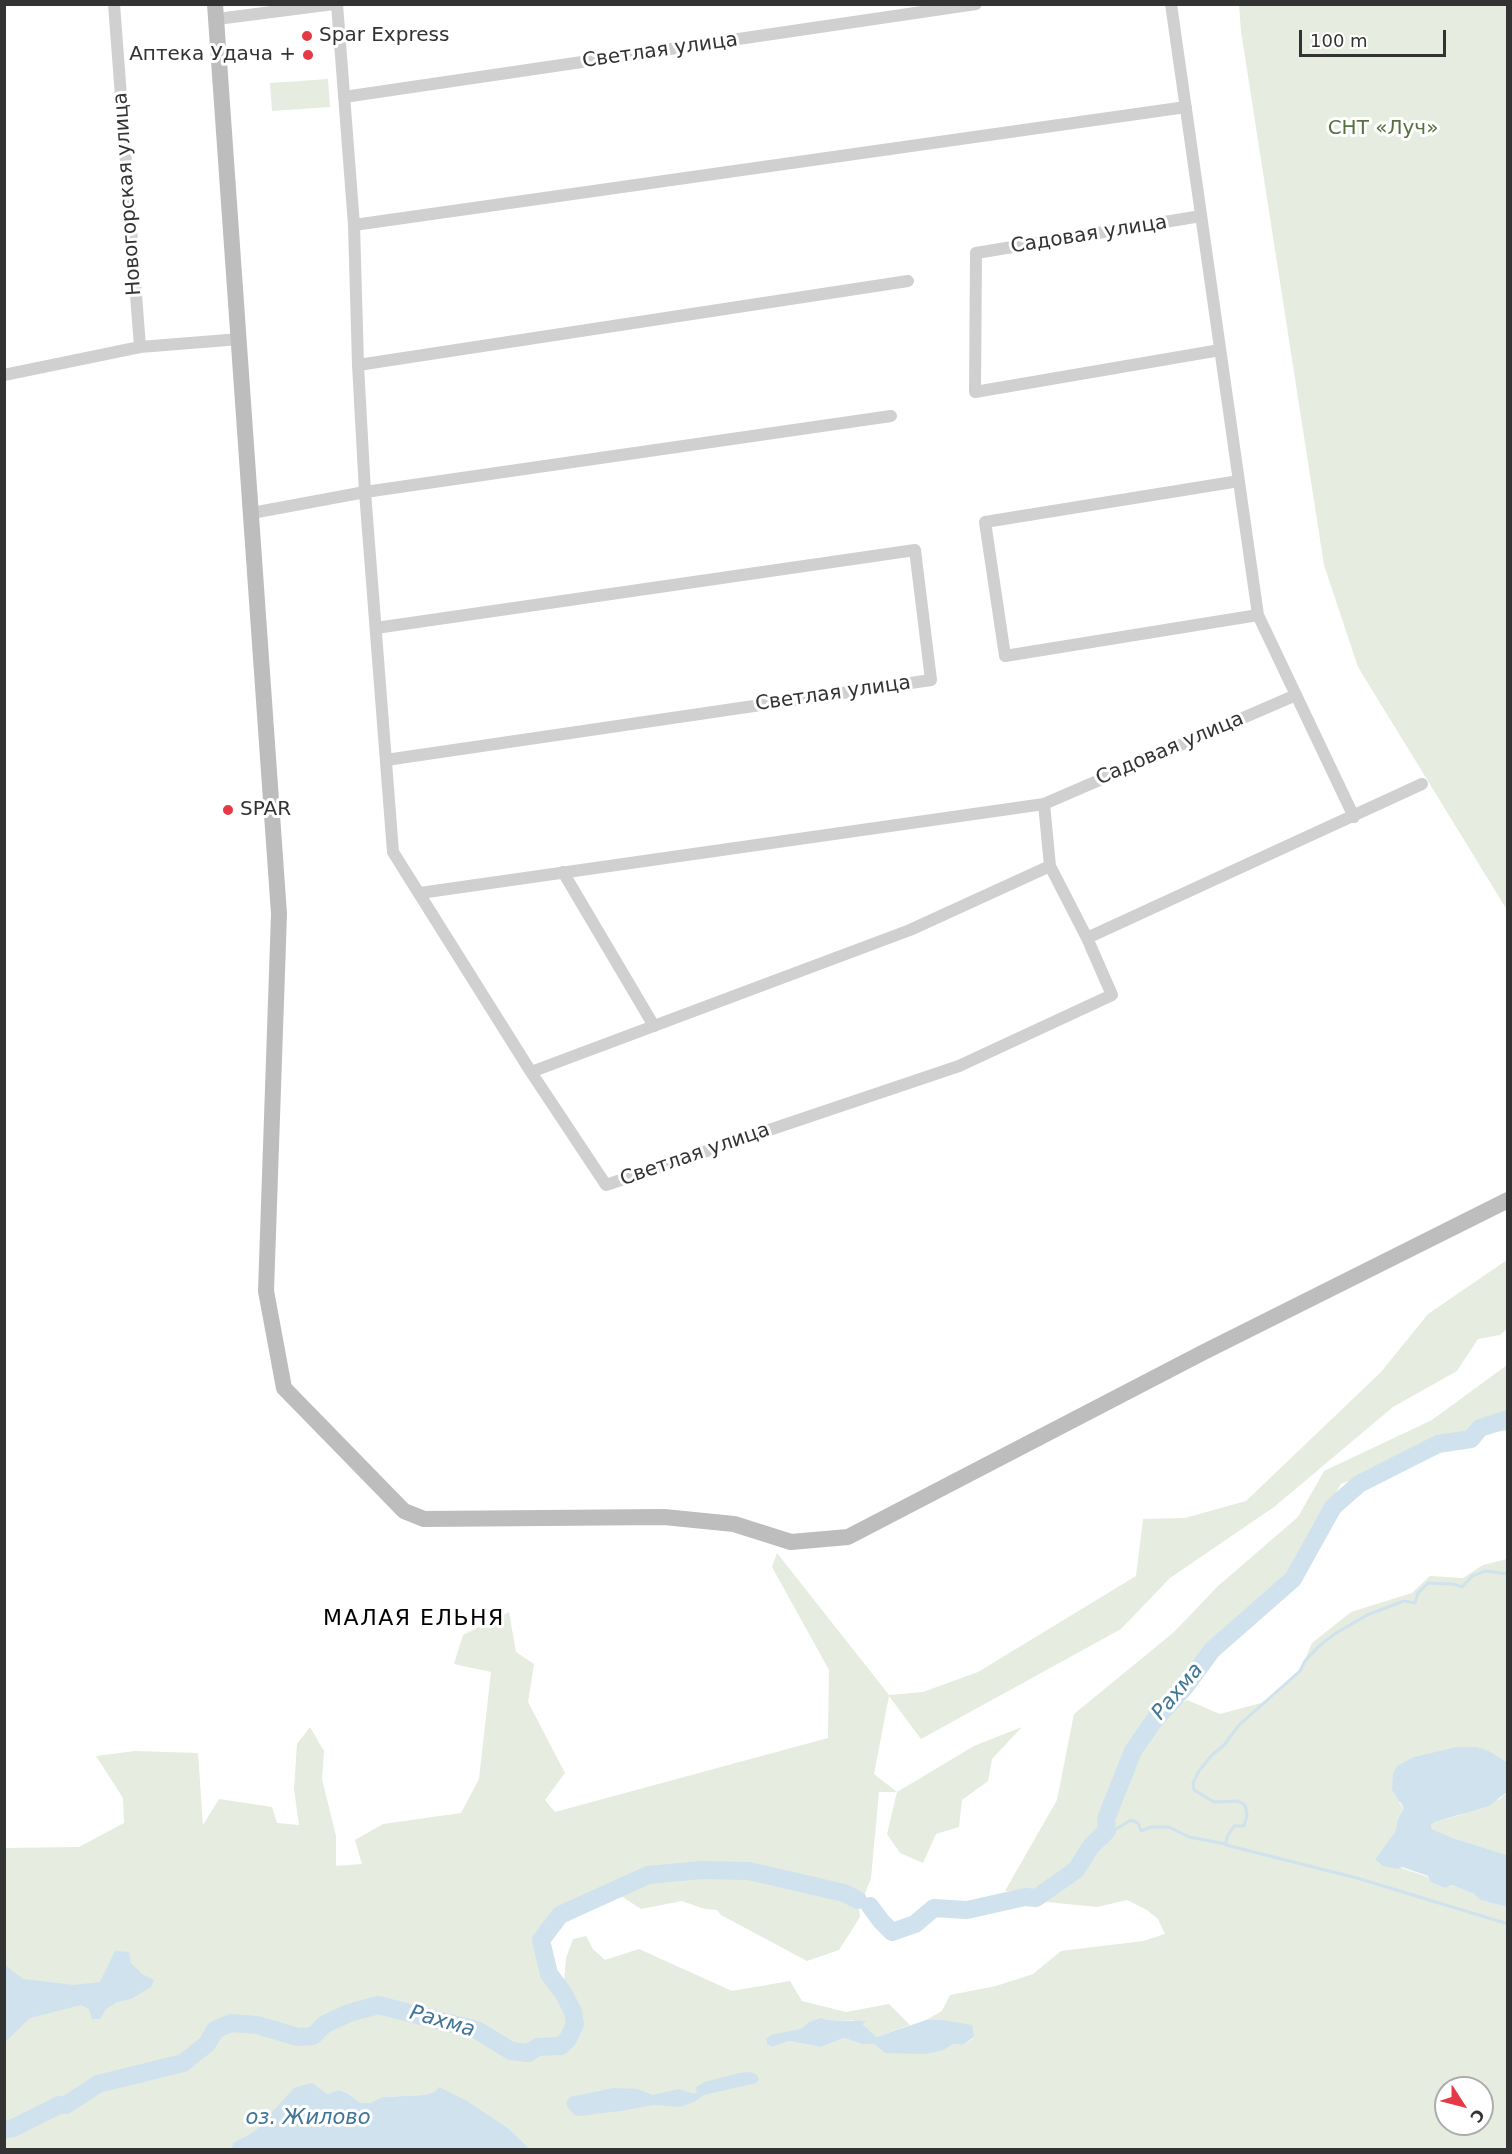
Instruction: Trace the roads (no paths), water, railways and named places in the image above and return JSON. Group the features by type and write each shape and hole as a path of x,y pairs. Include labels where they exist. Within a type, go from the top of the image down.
{"street":[{"name":"Новогорская улица","path":"114,4 140,347"},
{"path":"335,4 216,12 280,933 266,1291 284,1388 404,1511 424,1519 664,1517 734,1524 791,1542 848,1537 1204,1352 1508,1200"},
{"name":"Светлая улица","path":"335,4 354,225 365,492 393,852 531,1072 606,1185 958,1066 1112,995 1087,938"},
{"name":"Светлая улица","path":"344,97 976,4"},
{"path":"1171,4 1258,615 1354,817"},
{"path":"354,225 1186,107"},
{"name":"Садовая улица","path":"1201,216 976,253 975,392 1220,350"},
{"path":"358,365 908,281"},
{"path":"4,367 5,375 140,347 240,339"},
{"path":"252,513 365,492 891,416"},
{"path":"1239,481 986,522 1005,656 1258,615"},
{"name":"Светлая улица","path":"376,628 915,550 931,680 386,760"},
{"name":"Садовая улица","path":"1044,804 1296,695"},
{"path":"420,893 1044,804 1050,867 1087,938 1422,784"},
{"path":"531,1072 910,930 1050,867"},
{"path":"563,873 654,1026"}],"water":[{"path":"1457,1747 1476,1747 1489,1751 1507,1762 1507,1792 1489,1806 1435,1822 1431,1825 1432,1829 1507,1855 1507,1907 1481,1900 1474,1894 1452,1885 1445,1888 1430,1882 1428,1876 1402,1867 1398,1869 1383,1866 1375,1859 1395,1832 1404,1808 1392,1790 1393,1774 1397,1766 1414,1757"},
{"path":"115,1951 129,1952 131,1963 142,1974 154,1980 151,1987 131,1999 117,2002 106,2009 100,2019 92,2019 89,2009 81,2005 30,2018 5,2042 5,1965 23,1979 74,1985 100,1982"},
{"path":"821,2018 866,2021 862,2024 876,2037 926,2020 942,2020 972,2025 974,2037 963,2045 953,2044 944,2050 925,2054 885,2053 874,2044 862,2044 844,2038 821,2047 789,2041 772,2047 767,2044 766,2039 771,2035 800,2029 809,2022"},
{"path":"751,2072 757,2075 759,2080 756,2083 704,2095 680,2107 654,2105 579,2116 568,2108 566,2102 570,2097 613,2088 637,2089 653,2095 679,2089 694,2094 697,2092 696,2087 705,2082"},
{"name":"оз. Жилово","path":"312,2083 327,2094 339,2090 361,2103 371,2103 382,2097 424,2095 435,2092 439,2087 469,2102 508,2128 530,2149 231,2149 233,2143 255,2131 294,2088"}],"waterway":[{"name":"Рахма","path":"870,1906 892,1932 915,1924 934,1908 967,1910 1025,1897 1036,1898 1076,1870 1091,1846 1107,1831 1106,1819 1133,1751 1155,1719 1185,1687 1212,1650 1293,1579 1333,1507 1359,1484 1438,1444 1471,1439 1480,1428 1508,1419"},
{"path":"1107,1831 1113,1831 1131,1820 1138,1823 1141,1831 1151,1827 1169,1827 1189,1837 1226,1844 1227,1837 1234,1826 1244,1826 1247,1815 1245,1805 1238,1801 1214,1802 1194,1790 1193,1783 1199,1771 1224,1745 1239,1725 1300,1671 1305,1661 1317,1648 1333,1635 1367,1615 1404,1601 1415,1603 1418,1593 1428,1583 1453,1584 1462,1587 1472,1576 1486,1571 1508,1574"},
{"path":"1226,1845 1357,1878 1508,1924"},
{"name":"Рахма","path":"4,2130 13,2128 59,2105 66,2105 98,2084 183,2063 207,2044 215,2030 231,2023 257,2025 298,2037 313,2036 325,2024 349,2013 378,2005 477,2030 511,2051 528,2053 538,2047 561,2046 568,2039 575,2024 573,2012 564,1994 549,1974 541,1940 560,1915 648,1875 701,1870 749,1871 844,1893 858,1900"}],"place":[{"name":"Spar Express","path":"307,36"},
{"name":"Аптека Удача +","path":"308,55"},
{"name":"SPAR","path":"228,810"}],"district":[{"name":"МАЛАЯ ЕЛЬНЯ","path":"414,1619"}],"park label":[{"name":"СНТ «Луч»","path":"1383,129"}]}
